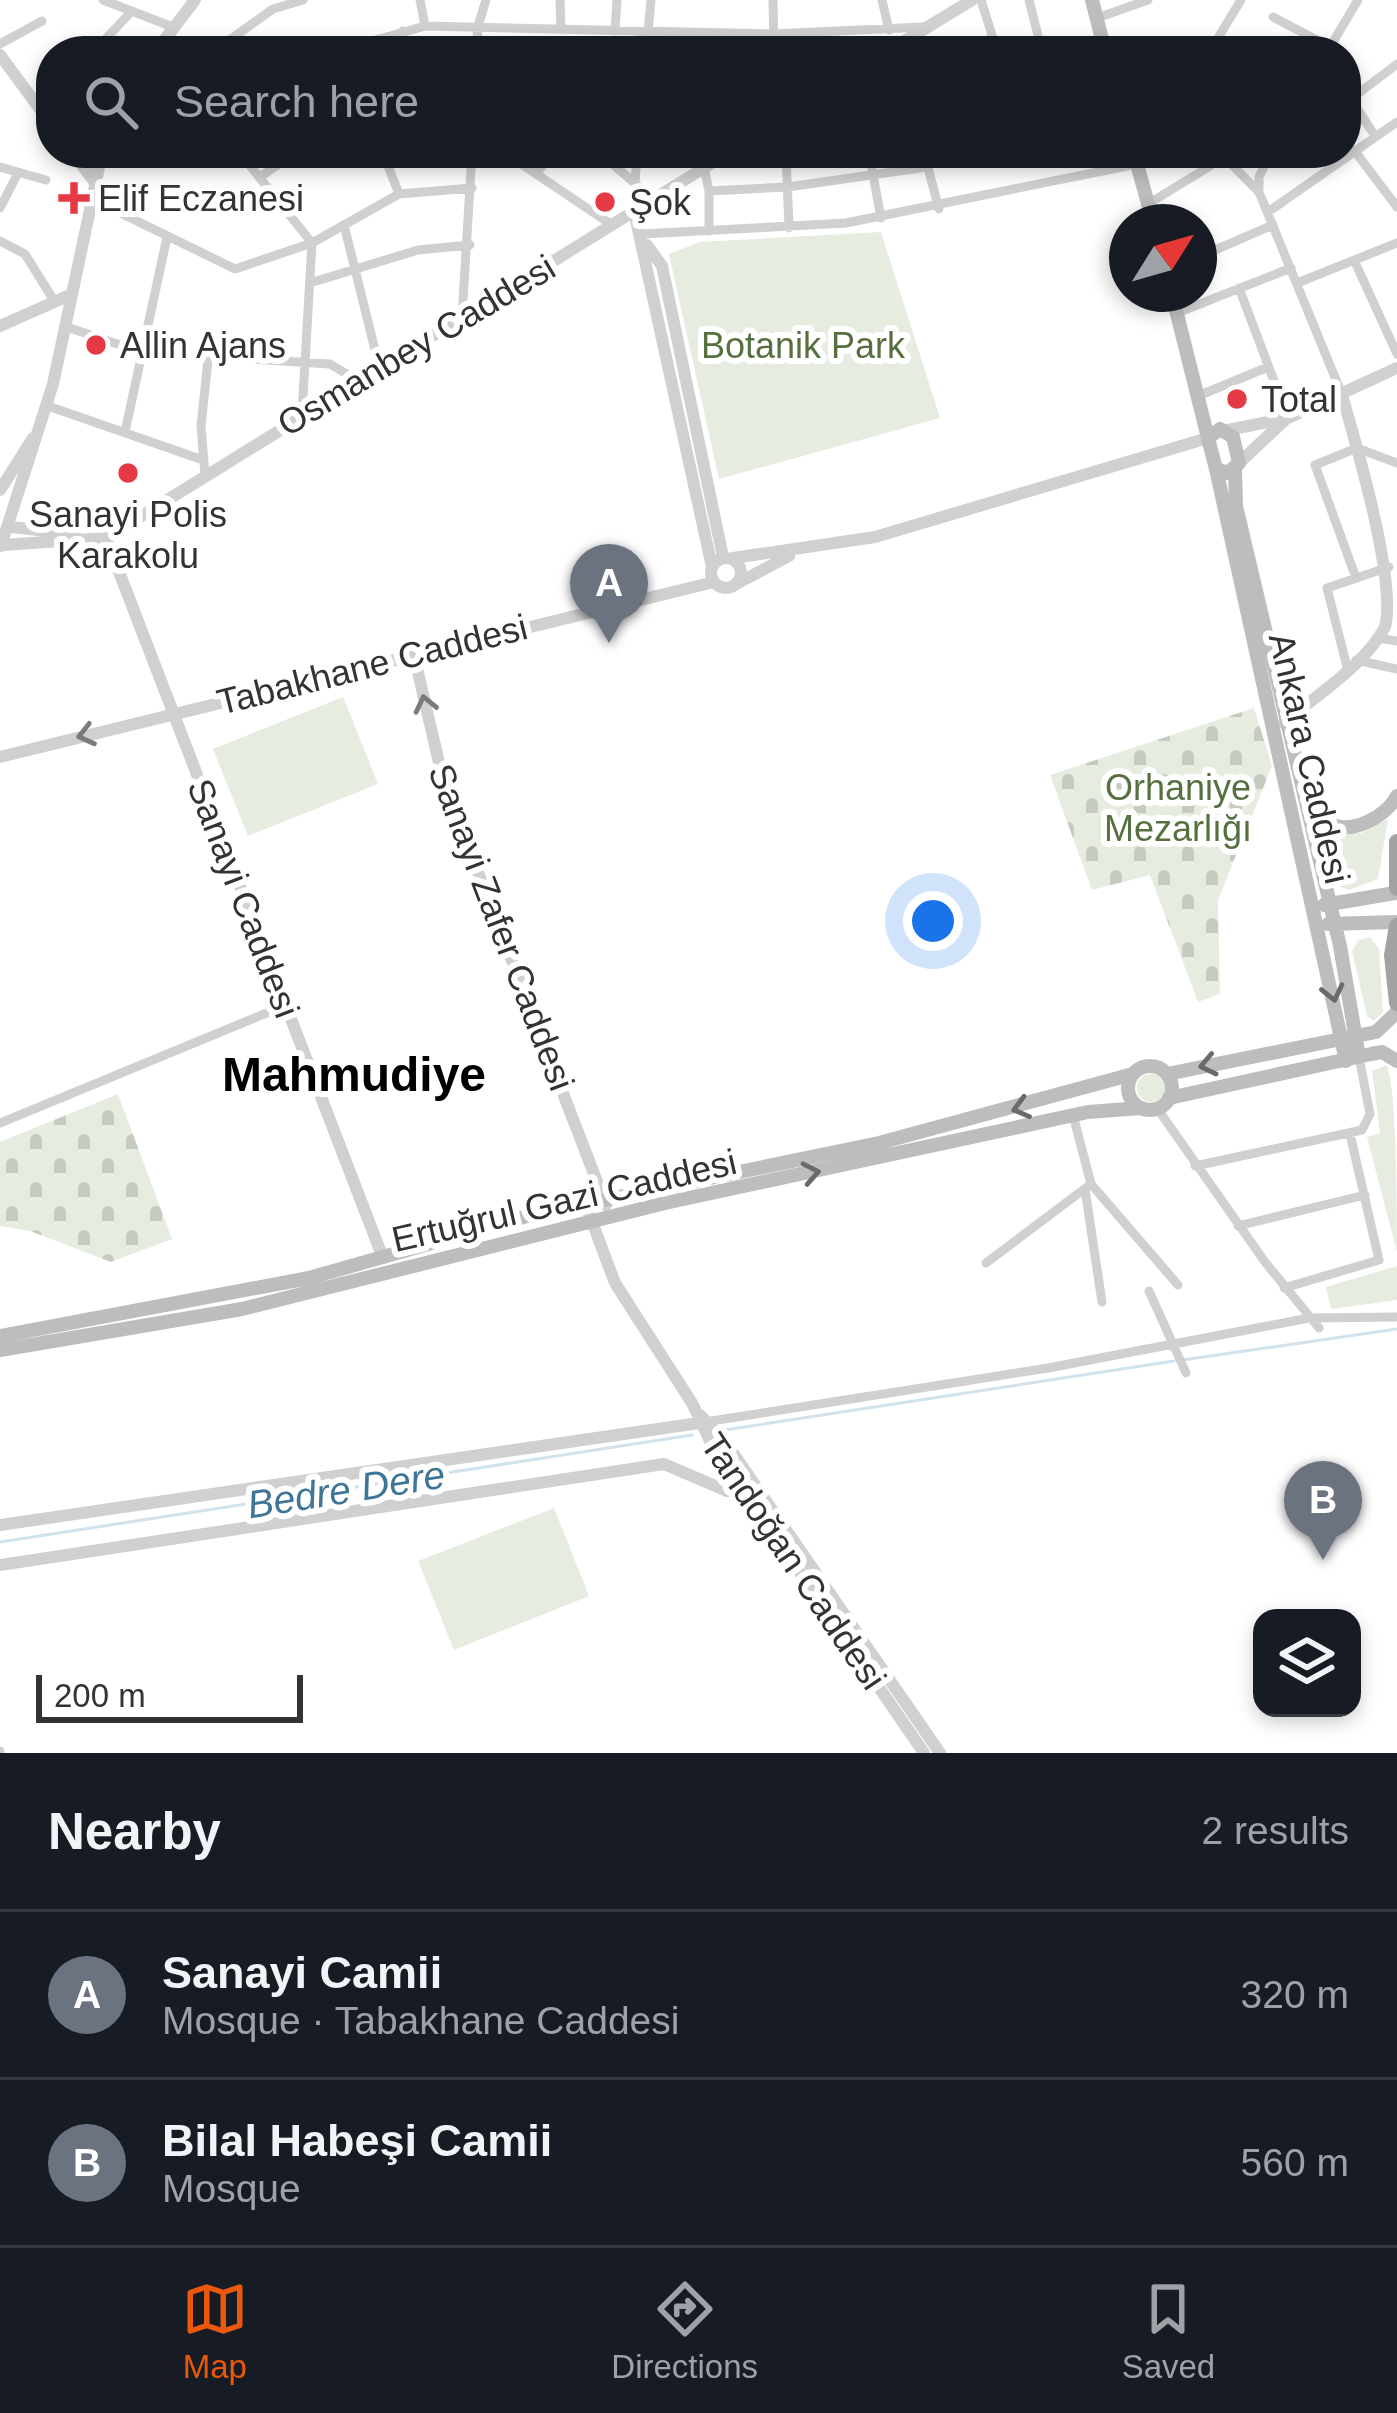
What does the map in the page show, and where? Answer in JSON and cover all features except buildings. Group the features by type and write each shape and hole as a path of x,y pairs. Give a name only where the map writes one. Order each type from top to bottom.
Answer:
{"highway":[{"path":"1396,891 1397,842"},
{"path":"1396,925 1392,955 1397,1007"}],"main road":[{"path":"1092,0 1101,36"},
{"path":"1139,168 1148,204"},
{"path":"1178,313 1198,396 1228,430 1208,438"},
{"name":"Ankara Caddesi","path":"1198,396 1326,925 1352,1059"},
{"name":"Ankara Caddesi","path":"1228,430 1237,466 1236,506 1321,906"},
{"path":"1216,469 1237,466"},
{"path":"1294,771 1324,822 1336,826 1381,816 1397,796"},
{"path":"1321,906 1396,891 1396,925 1326,925"},
{"path":"1351,1037 1384,1028 1397,1007"},
{"name":"Ertuğrul Gazi Caddesi","path":"0,1350 242,1309 585,1203 901,1138 1150,1066 1167,1074 1351,1037"},
{"name":"Ertuğrul Gazi Caddesi","path":"0,1336 386,1265 1073,1115 1156,1105 1382,1052 1397,1061"},
{"path":"1133,1074 1129,1093 1156,1105 1167,1074"}],"street":[{"path":"166,36 195,0"},
{"path":"232,36 271,4 303,0"},
{"path":"420,0 425,26"},
{"path":"478,36 486,0"},
{"path":"560,0 561,30"},
{"path":"616,32 617,0"},
{"path":"644,36 651,0"},
{"path":"772,0 774,34"},
{"path":"883,0 889,31"},
{"path":"912,36 972,0 990,36"},
{"path":"1028,0 1038,36"},
{"path":"1096,19 1148,0"},
{"path":"1219,36 1241,0"},
{"path":"1337,36 1358,0"},
{"path":"112,2 173,26"},
{"path":"108,36 132,11"},
{"path":"1274,17 1307,36"},
{"path":"0,44 42,20"},
{"path":"389,36 425,26 774,34 927,26"},
{"path":"403,31 404,36"},
{"path":"0,56 35,103"},
{"path":"1361,92 1397,64"},
{"path":"1361,113 1375,136"},
{"path":"1361,145 1397,122"},
{"path":"1361,159 1397,207"},
{"path":"0,167 46,181"},
{"path":"84,168 95,184"},
{"path":"1,546 44,422 99,168"},
{"path":"252,168 312,243 302,413"},
{"path":"260,177 273,168"},
{"path":"389,168 399,194"},
{"path":"462,317 472,168"},
{"path":"529,168 612,225"},
{"path":"537,173 541,168"},
{"path":"618,168 653,199"},
{"path":"635,183 636,168"},
{"name":"Osmanbey Caddesi","path":"1,546 106,538 204,467 634,212 693,168"},
{"path":"705,168 709,232"},
{"path":"787,168 789,228"},
{"path":"872,168 880,218"},
{"path":"709,191 788,187 922,168"},
{"path":"927,168 939,209"},
{"path":"643,238 789,228 939,209 1094,168"},
{"path":"1148,204 1207,168"},
{"path":"1235,168 1259,192 1342,392 1391,549 1388,623 1378,638 1284,723"},
{"path":"1259,192 1263,168"},
{"path":"1268,212 1329,168"},
{"path":"0,208 17,175"},
{"path":"92,199 236,269 312,243 399,194 472,188"},
{"path":"634,212 643,238 662,266 681,393 723,561 714,582 726,588 736,585 764,566 807,550"},
{"path":"344,225 379,366"},
{"path":"1217,249 1273,225"},
{"path":"124,432 167,237"},
{"path":"0,242 26,254 53,299"},
{"path":"1297,283 1397,243"},
{"path":"310,283 418,250 470,245"},
{"path":"1354,260 1397,354"},
{"path":"1178,313 1291,268"},
{"path":"1239,288 1288,418"},
{"path":"0,326 70,295"},
{"path":"64,326 141,352 340,366 355,379"},
{"path":"48,406 204,467 208,360"},
{"path":"1198,396 1268,367"},
{"path":"1228,430 1288,418 1397,368"},
{"path":"1237,466 1288,418"},
{"path":"0,490 44,422"},
{"path":"723,561 875,537 1208,438"},
{"path":"1356,578 1315,464 1357,448 1397,463"},
{"path":"5,525 106,538"},
{"name":"Sanayi Caddesi","path":"106,538 386,1265"},
{"path":"723,561 741,572 736,585"},
{"path":"1352,663 1327,588 1389,566"},
{"name":"Tabakhane Caddesi","path":"0,757 413,651 714,582"},
{"path":"1378,638 1397,641"},
{"name":"Sanayi Zafer Caddesi","path":"413,651 444,784 609,1216"},
{"path":"1352,663 1397,669"},
{"path":"0,1123 286,1005"},
{"path":"1195,1166 1350,1134 1370,1119 1352,1059"},
{"path":"1156,1105 1238,1226 1319,1328"},
{"path":"1073,1115 1088,1186 1102,1302"},
{"path":"1284,1288 1379,1260 1350,1134"},
{"path":"986,1263 1088,1186"},
{"path":"1088,1186 1178,1285"},
{"path":"1238,1226 1366,1195"},
{"name":"Tandoğan Caddesi","path":"585,1203 615,1283 702,1420 940,1753"},
{"path":"1150,1291 1186,1373"},
{"path":"0,1525 1179,1349 1310,1318 1397,1313"},
{"path":"0,1565 664,1464 727,1491 744,1480"},
{"name":"Tandoğan Caddesi","path":"744,1480 924,1753"}],"green space":[{"name":"Botanik Park","path":"881,232 940,418 719,479 669,254 700,242"},
{"path":"343,697 378,784 248,836 213,749"},
{"name":"Orhaniye Mezarlığı","path":"1254,708 1272,766 1218,900 1220,994 1198,1002 1150,875 1092,890 1050,775"},
{"path":"1388,819 1378,879 1349,890 1337,886 1323,833 1361,833"},
{"path":"1370,937 1379,949 1383,1012 1374,1021 1367,1016 1352,951 1358,940"},
{"path":"1387,1065 1395,1126 1397,1252 1367,1137 1380,1133 1372,1071"},
{"path":"1151,1074 1161,1078 1165,1088 1161,1098 1151,1102 1141,1098 1137,1088 1141,1078"},
{"path":"118,1094 172,1239 111,1262 30,1231 0,1226 0,1142"},
{"path":"1397,1266 1397,1300 1331,1309 1326,1287"},
{"path":"554,1508 589,1596 454,1650 418,1561"}],"waterway":[{"name":"Bedre Dere","path":"1183,1360 1397,1329"},
{"name":"Bedre Dere","path":"725,1430 1174,1361"},
{"name":"Bedre Dere","path":"0,1542 692,1435"}],"place":[{"name":"Elif Eczanesi","path":"74,198"},
{"name":"Şok","path":"605,202"},
{"name":"Allin Ajans","path":"96,345"},
{"name":"Total","path":"1237,399"},
{"name":"Sanayi Polis Karakolu","path":"128,473"},
{"name":"Sanayi Camii","path":"609,643"},
{"name":"Bilal Habeşi Camii","path":"1323,1560"}],"district":[{"name":"Mahmudiye","path":"354,1074"}]}
